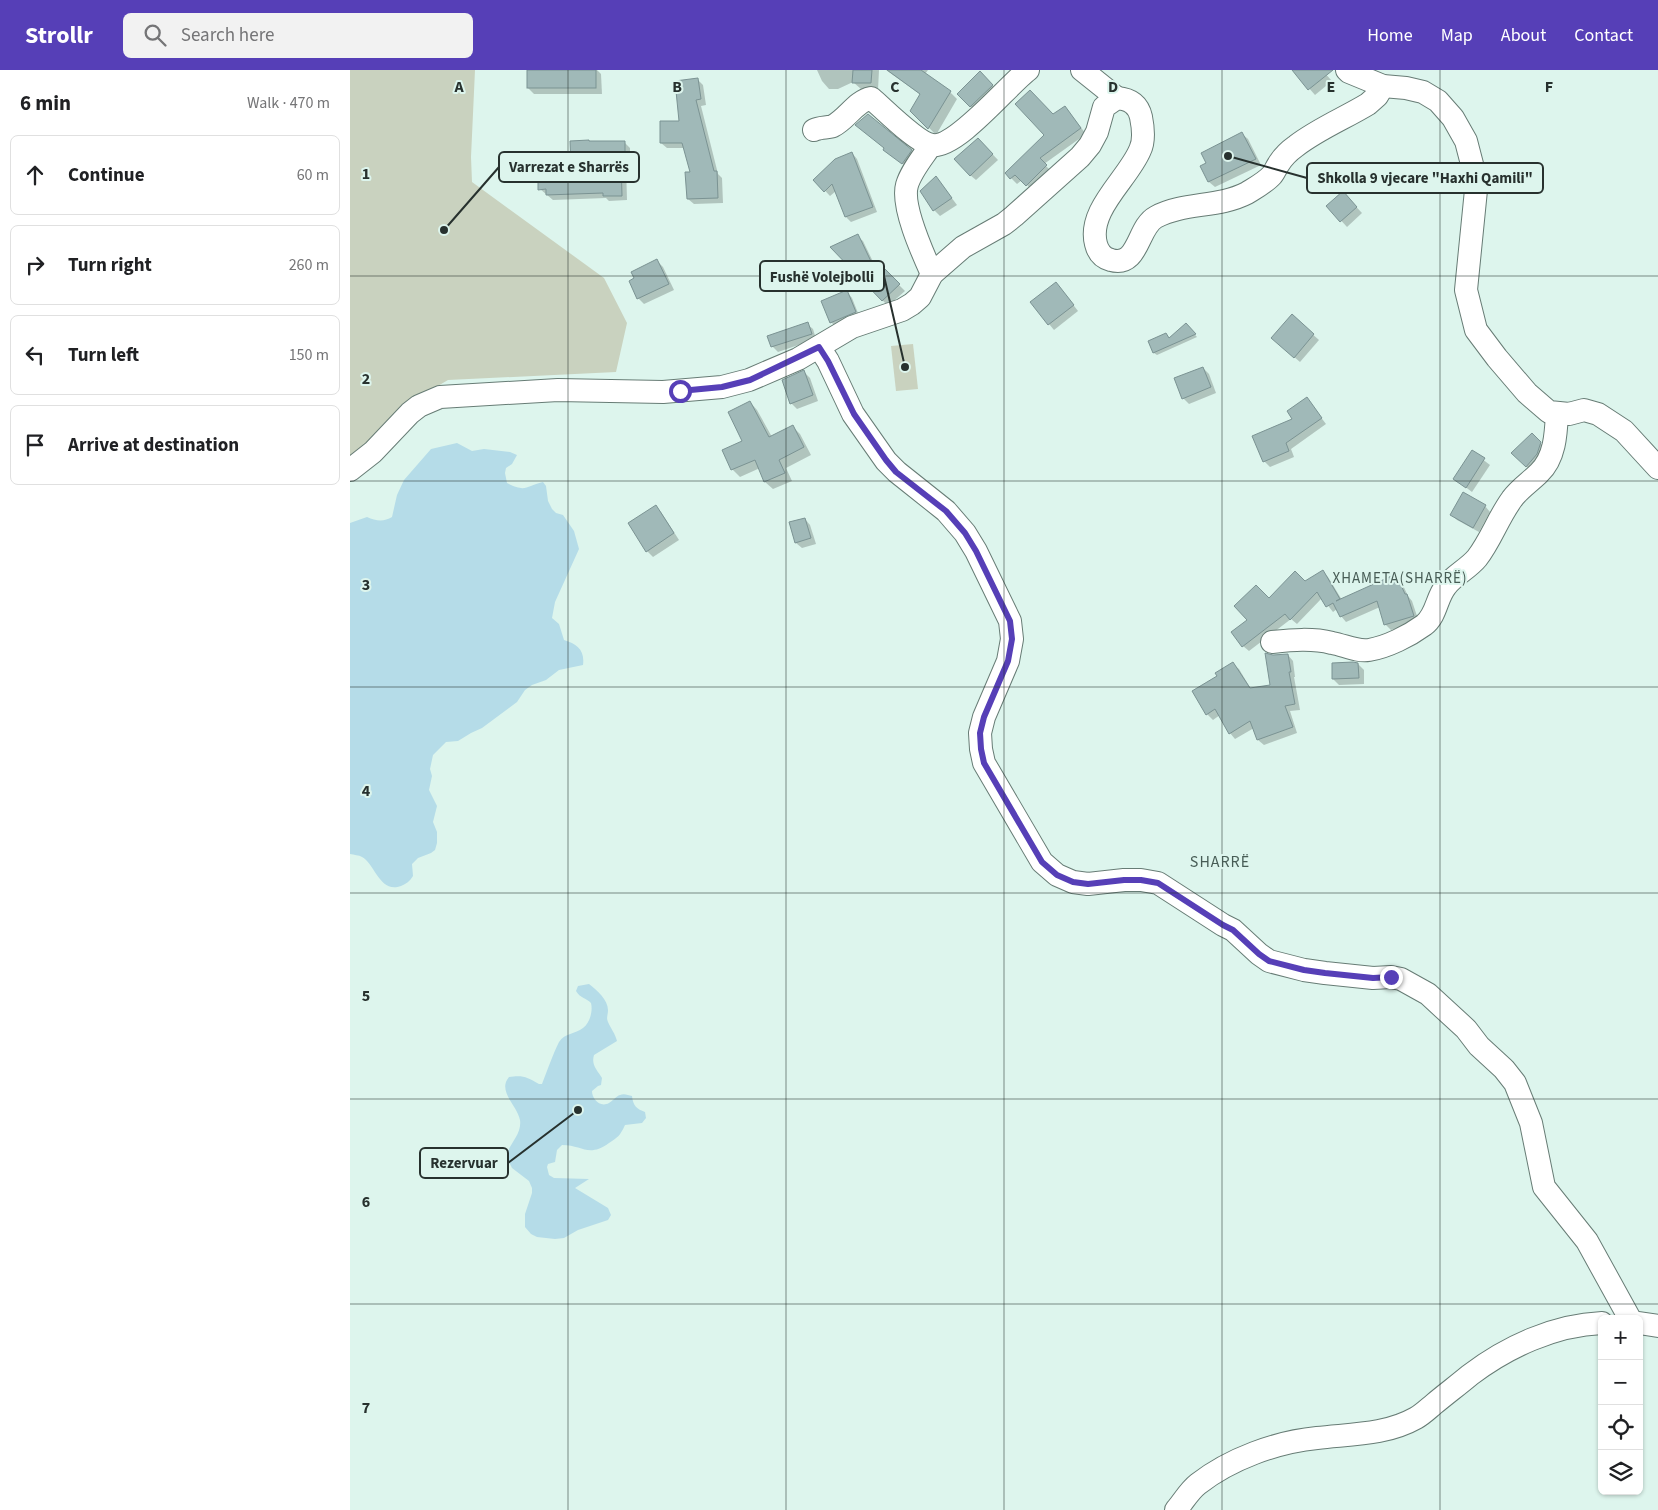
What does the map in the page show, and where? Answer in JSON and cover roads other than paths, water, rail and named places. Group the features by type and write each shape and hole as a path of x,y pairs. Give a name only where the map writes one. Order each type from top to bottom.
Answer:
{"street":[{"path":"814,130 832,126 861,103 872,98 903,127 931,145 939,145 973,122 1028,70"},
{"path":"1082,70 1117,98"},
{"path":"1346,70 1383,86 1424,92 1438,101 1453,118 1466,141 1476,190 1466,290 1476,330 1497,358 1528,394 1549,412 1568,414 1584,410 1598,414 1624,431 1658,468"},
{"path":"350,470 373,452 414,410 440,397 529,391 602,390 663,392 722,387 750,380 819,347 852,327 902,310 920,297 932,274 963,247 1004,224 1080,157 1090,145 1097,132 1104,107 1117,98 1125,98 1133,102 1139,109 1143,129 1141,150 1102,210 1095,231 1098,249 1104,257 1121,262 1131,256 1142,233 1153,219 1180,209 1221,203 1235,199 1248,192 1272,175 1279,164 1295,147 1368,104 1383,86"},
{"path":"931,145 910,176 905,192 918,243 932,274"},
{"path":"819,347 854,414 886,460 896,472 946,511 965,533 980,558 1010,621 1012,639 1008,661 984,717 980,733 981,749 984,763 1042,862 1057,875 1073,882 1088,884 1141,880 1158,883 1233,930 1269,961 1325,973 1401,979 1428,994 1466,1029 1479,1046 1504,1069 1515,1083 1531,1123 1544,1187 1587,1241 1628,1315"},
{"path":"1272,642 1302,639 1367,650 1388,644 1426,624 1436,610 1446,585 1470,566 1512,499 1548,463 1554,443 1557,413"},
{"path":"1176,1510 1196,1485 1222,1468 1248,1455 1314,1438 1362,1434 1391,1428 1417,1418 1494,1358 1527,1341 1556,1330 1598,1323"},
{"path":"1643,1324 1658,1326"}],"water":[{"path":"457,443 472,451 484,449 510,452 517,455 512,464 506,468 507,483 518,488 526,488 543,482 546,486 548,501 552,509 556,513 563,515 574,531 579,549 555,602 552,618 559,624 564,640 573,643 579,648 583,655 583,665 559,670 546,680 532,685 525,690 517,702 482,728 458,741 446,742 433,755 429,790 437,806 433,822 437,832 435,850 418,858 412,864 413,876 409,881 401,886 394,887 388,886 383,882 362,857 350,854 350,523 367,517 386,520 392,517 397,495 404,480 431,449"},
{"path":"589,984 599,992 608,1006 607,1021 617,1041 594,1055 594,1065 602,1078 601,1085 592,1091 593,1097 600,1104 606,1104 622,1094 632,1096 634,1105 645,1112 646,1118 642,1123 625,1125 617,1138 596,1150 562,1145 557,1150 555,1162 548,1164 547,1167 549,1175 554,1178 589,1179 575,1188 608,1208 611,1215 608,1220 578,1230 564,1238 537,1237 531,1234 525,1227 525,1214 532,1188 529,1181 512,1168 506,1156 518,1134 520,1120 506,1093 506,1082 509,1077 518,1076 542,1084 559,1042 564,1037 583,1028 589,1020 591,1003 576,991 578,986"}],"place":[{"name":"Shkolla 9 vjecare \"Haxhi Qamili\"","path":"1228,156"},
{"name":"Varrezat e Sharrës","path":"444,230"},
{"name":"Fushë Volejbolli","path":"905,367"},
{"name":"Rezervuar","path":"578,1110"}],"district":[{"name":"XHAMETA(SHARRË)","path":"1400,578"},
{"name":"SHARRË","path":"1220,862"}]}
